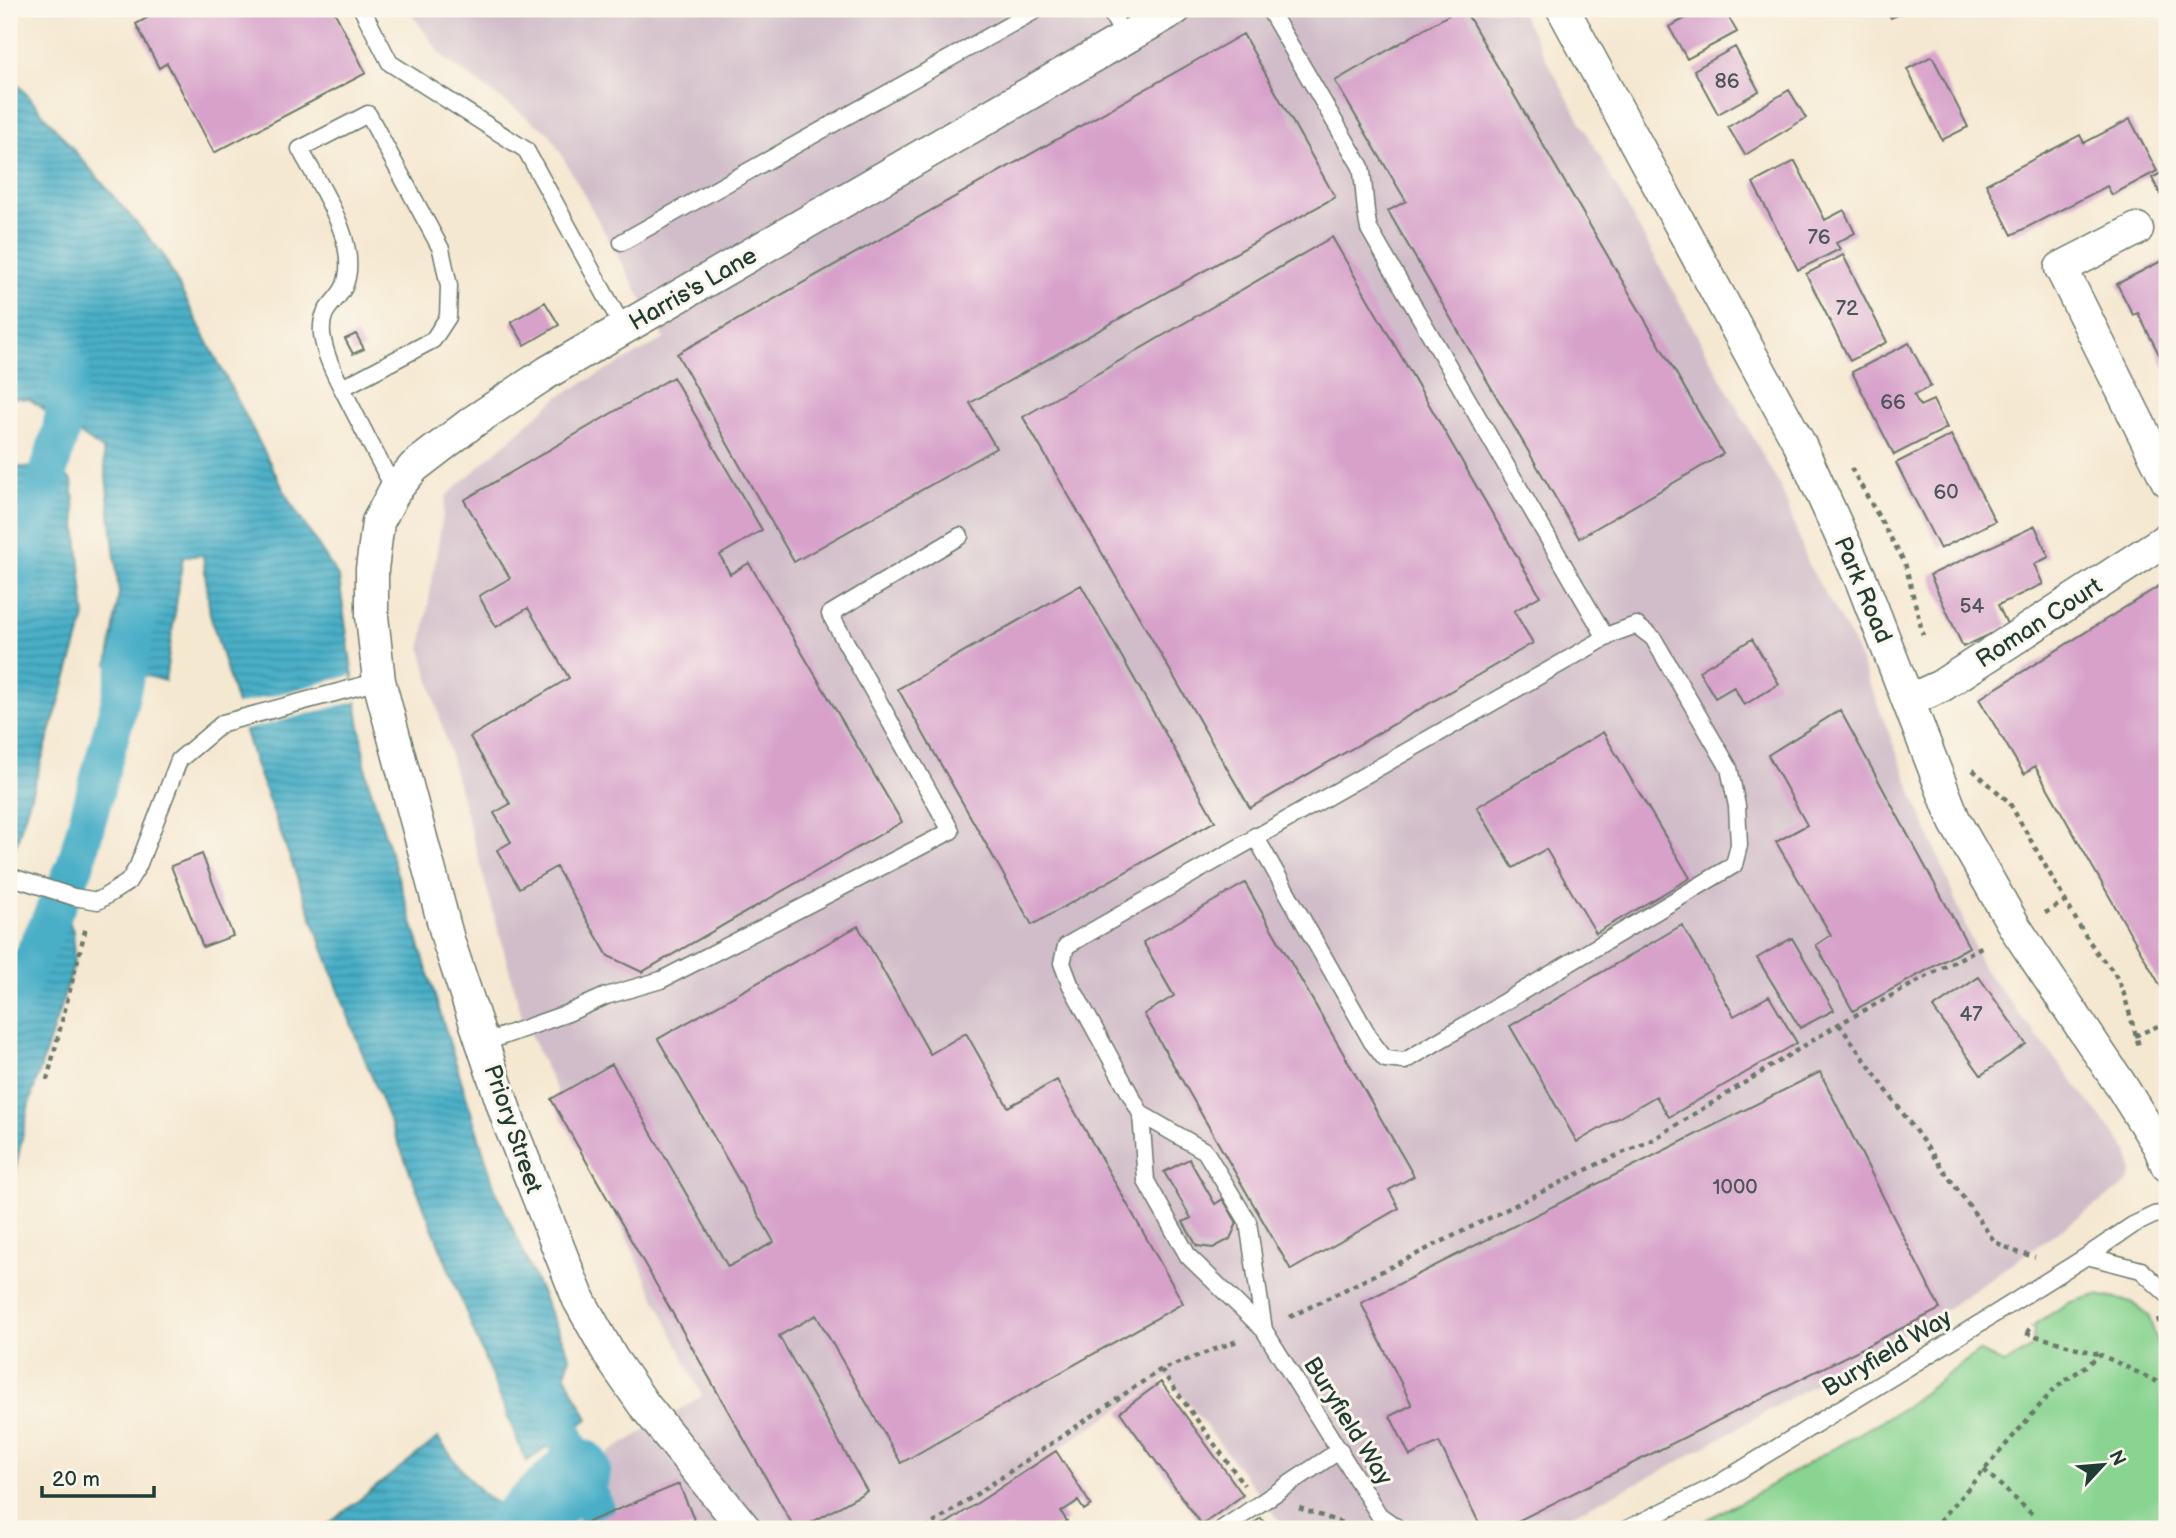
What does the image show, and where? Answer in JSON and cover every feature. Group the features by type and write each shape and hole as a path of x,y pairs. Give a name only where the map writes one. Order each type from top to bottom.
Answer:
{"street":[{"name":"Harris's Lane","path":"379,681 372,616 372,569 378,522 395,490 414,467 474,421 548,372 1175,9"},
{"name":"Park Road","path":"1563,9 1799,443 1862,582 1955,822 2016,929 2120,1084 2159,1146 2167,1166"},
{"path":"2137,229 2061,268 2167,480"},
{"name":"Roman Court","path":"1908,701 1941,686 2167,539"},
{"name":"Priory Street","path":"379,681 449,943 509,1123 579,1300 612,1359 644,1405 745,1529"}],"lane":[{"path":"362,9 390,63 526,150 624,329"},
{"path":"622,242 1038,9"},
{"path":"1109,9 1125,38"},
{"path":"1269,9 1360,167 1369,229 1606,638"},
{"path":"342,388 433,340 448,317 449,286 441,249 368,114 300,149 342,228 349,267 343,289 326,309 322,333 329,362 342,388 395,490"},
{"path":"483,1043 568,1013 606,996 661,980 951,831 830,614 960,536"},
{"path":"1255,836 1372,1042 1385,1059 1405,1060 1734,866 1739,845 1737,806 1729,768 1653,638 1636,625 1606,638 1255,836 1066,946 1062,964 1070,984 1141,1114 1146,1181 1188,1256 1264,1330"},
{"path":"9,876 74,897 98,901 128,882 138,866 179,760 223,723 379,681"},
{"path":"1141,1114 1205,1151 1248,1223 1264,1330"},
{"name":"Buryfield Way","path":"1627,1529 1713,1487 1985,1320 2133,1224 2167,1213"},
{"path":"2087,1256 2141,1270 2167,1294"},
{"name":"Buryfield Way","path":"1264,1330 1379,1515 1399,1529"},
{"path":"1222,1529 1340,1450"}],"path":[{"path":"1963,762 2009,802 2083,932 2114,972 2123,991 2140,1048"},
{"path":"47,1080 89,916 98,901"},
{"path":"925,1529 1160,1370 1264,1330 1600,1163 1654,1139 1839,1024 1976,951"},
{"path":"2135,1036 2167,1022"},
{"path":"1839,1024 1995,1242 2032,1258 2040,1255"},
{"path":"2027,1333 2038,1314"},
{"path":"2157,1314 2166,1348 2167,1414"},
{"path":"1985,1320 2101,1355 2166,1386"},
{"path":"1933,1529 2054,1389 2101,1355"},
{"path":"1160,1370 1248,1490 1361,1529"},
{"path":"1984,1470 2034,1516"}],"shaded area":[{"path":"408,9 1519,9 1782,490 1809,566 1852,640 1982,967 2128,1151 2132,1171 2129,1182 1945,1310 1664,1470 1542,1529 1286,1529 1168,1377 935,1529 532,1529 578,1471 702,1396 523,1020 421,649 446,496 559,396 664,339 550,134 443,57"}],"green space":[{"path":"2097,1295 2131,1302 2149,1316 2161,1356 2163,1425 2167,1446 2167,1529 1690,1529 1905,1407 1979,1351 2005,1364 2033,1346 2034,1325 2068,1303"}],"water":[{"path":"9,74 162,253 290,502 339,578 367,777 495,1189 570,1357 565,1375 588,1419 526,1462 356,1037 254,761 210,615 203,555 183,557 165,681 108,665 119,593 103,450 29,399 9,397"},
{"path":"9,466 60,470 72,481 85,617 9,868"},
{"path":"108,711 127,720 85,870 59,861"},
{"path":"40,910 68,919 73,931 74,965 29,1104 9,1201 9,985"},
{"path":"438,1438 469,1479 487,1497 509,1511 527,1506 535,1524 532,1529 322,1529"}],"pier":[{"path":"351,675 358,701 241,731 233,706"}],"building":[{"path":"154,9 333,9 366,73 214,153 167,63 159,68 136,24 156,13"},
{"path":"1459,9 1464,9 1723,454 1579,538 1388,211 1406,201 1335,81"},
{"path":"1703,9 1724,9 1737,32 1687,59 1669,27"},
{"path":"1887,9 1912,9 1891,18"},
{"path":"1243,34 1335,197 970,403 996,448 794,562 677,354"},
{"path":"1735,47 1759,91 1718,114 1694,70"},
{"path":"1932,56 1968,127 1942,140 1907,69"},
{"path":"1789,90 1806,118 1745,155 1728,127"},
{"path":"2130,119 2157,171 2112,195 2107,186 2012,235 1986,184 2080,135 2084,143"},
{"path":"1795,161 1825,220 1844,210 1855,233 1836,243 1840,249 1798,270 1753,183"},
{"path":"2167,170 2167,207 2152,178"},
{"path":"1332,237 1540,596 1514,611 1533,643 1250,808 1023,417"},
{"path":"1843,255 1887,342 1850,361 1806,274"},
{"path":"2167,258 2167,370 2138,313 2133,315 2117,284"},
{"path":"545,302 559,325 525,345 511,322"},
{"path":"356,334 364,349 353,354 345,339"},
{"path":"1909,343 1931,386 1914,395 1920,406 1933,400 1947,428 1894,455 1852,372"},
{"path":"673,377 762,530 720,555 730,574 749,563 902,822 642,972 608,956 556,867 519,888 497,850 511,842 494,813 510,804 470,737 569,678 528,608 496,627 479,596 510,578 464,500"},
{"path":"1951,435 1995,521 1940,549 1896,463"},
{"path":"2035,526 2049,557 2034,564 2043,584 1998,605 2008,626 1963,647 1930,575"},
{"path":"2167,581 2165,994 2035,766 2024,774 1979,699"},
{"path":"1081,585 1215,821 1032,925 898,689"},
{"path":"1752,639 1779,684 1744,705 1734,687 1715,698 1699,671"},
{"path":"1840,710 1969,947 1853,1011 1816,945 1831,935 1776,842 1807,825 1768,755"},
{"path":"1603,732 1690,878 1596,933 1546,849 1513,868 1477,807"},
{"path":"202,854 233,936 203,947 171,866"},
{"path":"1245,883 1414,1176 1389,1190 1399,1208 1291,1270 1144,1014 1174,996 1143,942"},
{"path":"1682,925 1734,1016 1769,996 1797,1043 1669,1117 1656,1096 1577,1142 1510,1026"},
{"path":"858,926 930,1054 966,1033 1008,1107 1057,1080 1183,1303 901,1463 816,1315 779,1336 867,1491 800,1529 795,1529 551,1099 612,1064 728,1267 774,1242 658,1039"},
{"path":"1792,938 1834,1010 1800,1028 1757,958"},
{"path":"1979,977 2026,1044 1981,1075 1933,1008"},
{"path":"1820,1072 1940,1309 1502,1529 1482,1529 1439,1442 1410,1456 1390,1416 1412,1405 1361,1303"},
{"path":"1189,1159 1215,1204 1223,1199 1237,1223 1230,1239 1213,1248 1197,1246 1183,1222 1191,1218 1164,1172"},
{"path":"1161,1382 1243,1495 1202,1525 1120,1412"},
{"path":"1056,1451 1091,1505 1084,1510 1078,1501 1061,1512 1067,1521 1054,1529 1042,1529 1040,1526 1035,1529 938,1529"},
{"path":"679,1484 698,1529 571,1529"},
{"path":"1261,1518 1269,1529 1246,1529"}],"waterway":[{"path":"9,605 61,430 70,371"},
{"path":"9,1008 75,866 118,708 138,620"},
{"path":"544,1386 603,1529"},
{"path":"517,1529 578,1471"}]}
